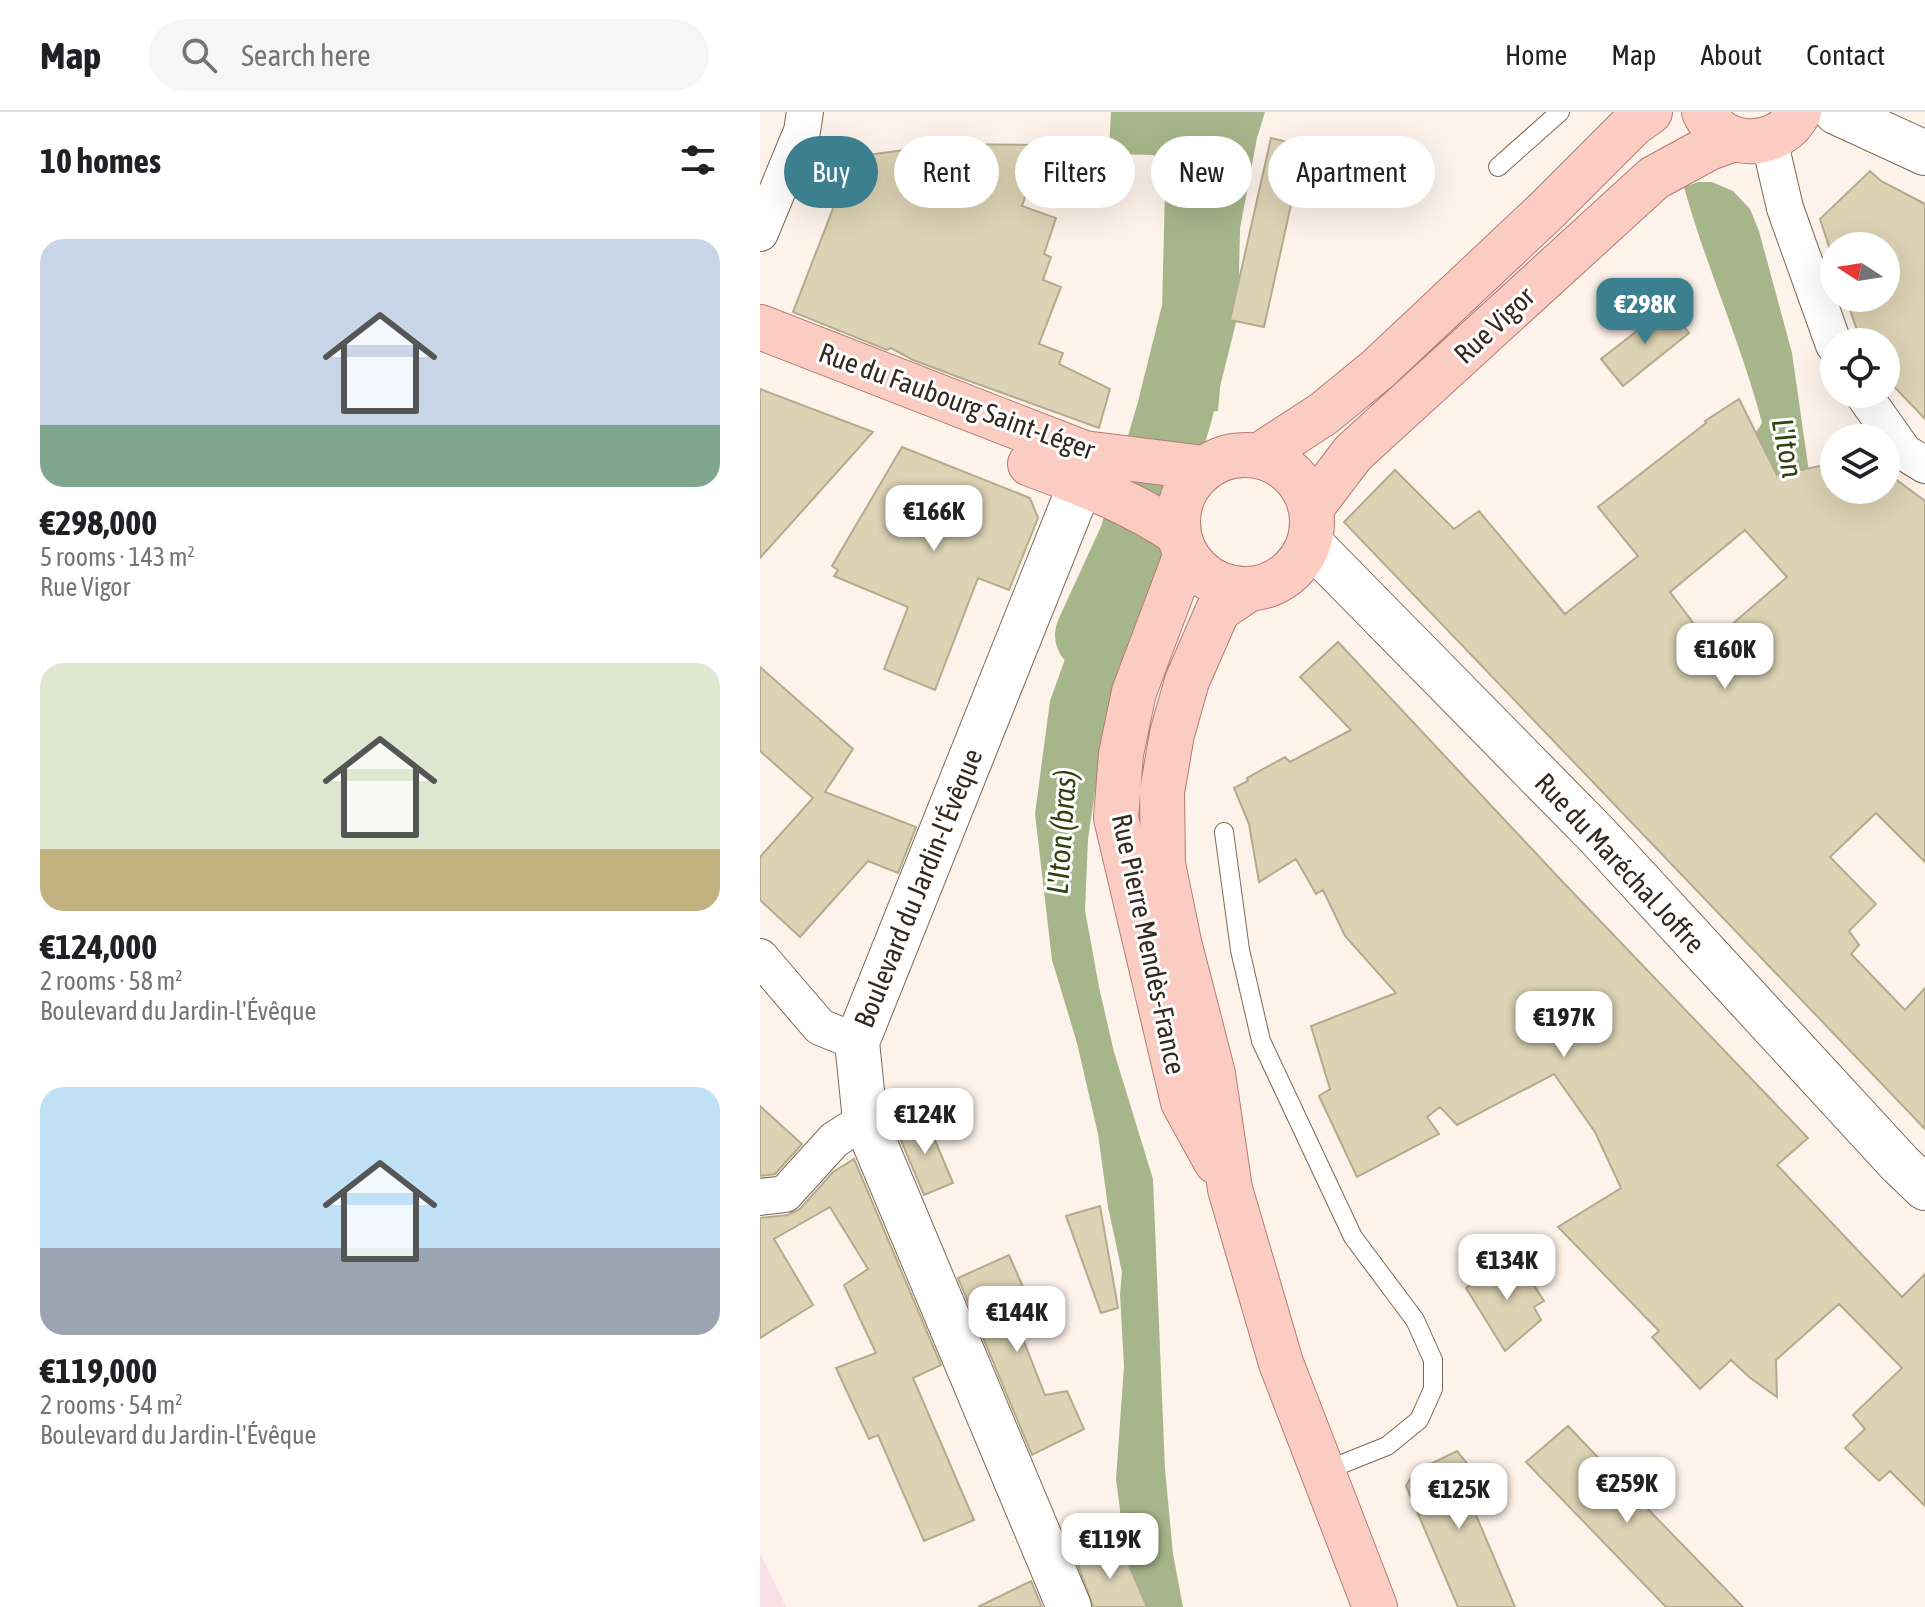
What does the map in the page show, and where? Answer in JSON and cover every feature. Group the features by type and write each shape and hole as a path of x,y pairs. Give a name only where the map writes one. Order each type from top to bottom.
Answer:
{"main road":[{"name":"Rue Vigor","path":"1260,455 1323,414 1378,369 1642,118"},
{"name":"Rue Vigor","path":"1311,525 1353,453 1660,173 1743,130"},
{"name":"Rue du Faubourg Saint-Léger","path":"760,327 1089,476 1174,536"},
{"name":"Rue du Faubourg Saint-Léger","path":"760,358 1089,476 1189,467"},
{"path":"1230,455 1260,455 1294,473 1311,525 1297,566 1277,582 1249,589 1230,588 1212,581 1197,569 1174,536 1179,510 1188,487 1189,467 1230,455"},
{"name":"Rue Pierre Mendès-France","path":"1174,536 1121,754 1116,818 1183,1102 1230,1189"},
{"name":"Rue Pierre Mendès-France","path":"1249,589 1218,610 1187,681 1172,734 1162,792 1163,864 1179,942 1213,1074 1230,1189 1281,1363 1375,1607"}],"street":[{"path":"760,233 802,131 805,112"},
{"path":"1836,112 1925,153"},
{"path":"1743,130 1785,208 1828,328"},
{"path":"1873,408 1904,452 1925,465"},
{"name":"Boulevard du Jardin-l'Évêque","path":"1069,1607 865,1120 857,1042 1089,476"},
{"name":"Rue du Maréchal Joffre","path":"1311,525 1925,1188"},
{"path":"760,957 820,1027 857,1042"},
{"path":"760,1197 785,1194 834,1140 865,1120"}],"lane":[{"path":"1498,167 1560,112"},
{"path":"1224,832 1240,950 1261,1041 1353,1237 1415,1320 1433,1360 1433,1389 1419,1420 1387,1446 1322,1472"}],"shaded area":[{"path":"760,1553 786,1607 760,1607"}],"water":[{"path":"1111,112 1265,112 1252,165 1252,136 1151,136 1151,155 1135,155 1135,136 1110,136"},
{"name":"L'Iton","path":"1698,182 1712,182 1733,191 1750,209 1759,231 1792,353 1812,493 1847,652 1756,432 1762,423 1754,393 1684,187"},
{"path":"1173,208 1244,208 1229,287 1218,411 1143,418 1142,397 1159,356 1173,333 1172,297 1182,248"},
{"path":"1114,522 1158,558 1150,589 1130,637 1105,725 1088,839 1085,910 1114,1052 1153,1179 1165,1469 1173,1554 1183,1607 1147,1607 1134,1586 1126,1556 1116,1479 1124,1366 1120,1294 1122,1272 1108,1207 1098,1134 1077,1043 1052,960 1035,814 1050,701"}],"building":[{"path":"999,145 1015,145 1015,208 1028,208 1056,218 1044,254 1051,257 1043,280 1061,287 1039,344 1063,353 1059,364 1110,389 1099,428 793,312 833,208 878,208 878,154 894,151 894,208 999,208"},
{"path":"1268,151 1268,208 1290,208 1264,327 1230,320"},
{"path":"1870,171 1881,181 1925,204 1925,419 1900,393 1900,328 1856,328 1851,312 1900,312 1900,232 1824,232 1820,219"},
{"path":"1669,306 1689,333 1623,386 1601,359"},
{"path":"760,389 873,432 760,558"},
{"path":"1739,399 1777,475 1820,466 1820,504 1900,504 1900,482 1925,501 1925,862 1876,813 1830,857 1876,904 1849,931 1859,945 1851,954 1905,1010 1925,988 1925,1129 1344,522 1395,470 1454,529 1479,511 1565,614 1638,556 1598,507","holes":["1745,530 1787,577 1709,644 1670,592"]},
{"path":"902,447 1030,498 1038,518 1009,590 978,578 935,690 884,669 908,607 834,576 838,570 832,566"},
{"path":"1338,642 1808,1138 1777,1165 1902,1297 1925,1274 1925,1506 1890,1471 1879,1481 1845,1448 1865,1429 1853,1415 1902,1368 1839,1304 1776,1360 1777,1397 1731,1360 1700,1389 1652,1337 1659,1331 1558,1227 1621,1188 1595,1132 1554,1074 1457,1125 1440,1107 1427,1117 1439,1134 1357,1177 1319,1096 1330,1089 1311,1026 1396,993 1345,936 1323,890 1316,894 1296,859 1259,882 1249,824 1234,788 1285,757 1290,762 1351,730 1300,677"},
{"path":"760,667 853,749 825,792 916,827 898,873 868,861 800,937 760,900 760,857 813,798 760,751"},
{"path":"760,1106 802,1144 775,1174 760,1176"},
{"path":"924,1114 953,1183 924,1195 897,1131"},
{"path":"854,1159 941,1365 913,1378 974,1520 924,1541 878,1435 869,1439 836,1368 876,1353 844,1285 868,1269 830,1207 774,1239 813,1305 760,1338 760,1218 788,1215 800,1209 833,1172"},
{"path":"1100,1206 1118,1308 1101,1313 1066,1216"},
{"path":"1009,1255 1040,1326 1021,1334 1045,1395 1067,1391 1084,1429 1032,1455 958,1278"},
{"path":"1515,1256 1544,1301 1534,1307 1541,1320 1505,1351 1466,1288"},
{"path":"1568,1426 1743,1607 1666,1607 1526,1462"},
{"path":"1457,1451 1491,1493 1473,1508 1515,1607 1458,1607 1406,1486 1414,1472"},
{"path":"1096,1549 1103,1558 1125,1556 1147,1607 1093,1607 1076,1559"},
{"path":"1031,1581 1042,1607 978,1607"}],"waterway":[{"name":"L'Iton (bras)","path":"1093,635 1137,539 1174,414 1200,310 1205,112"}]}
